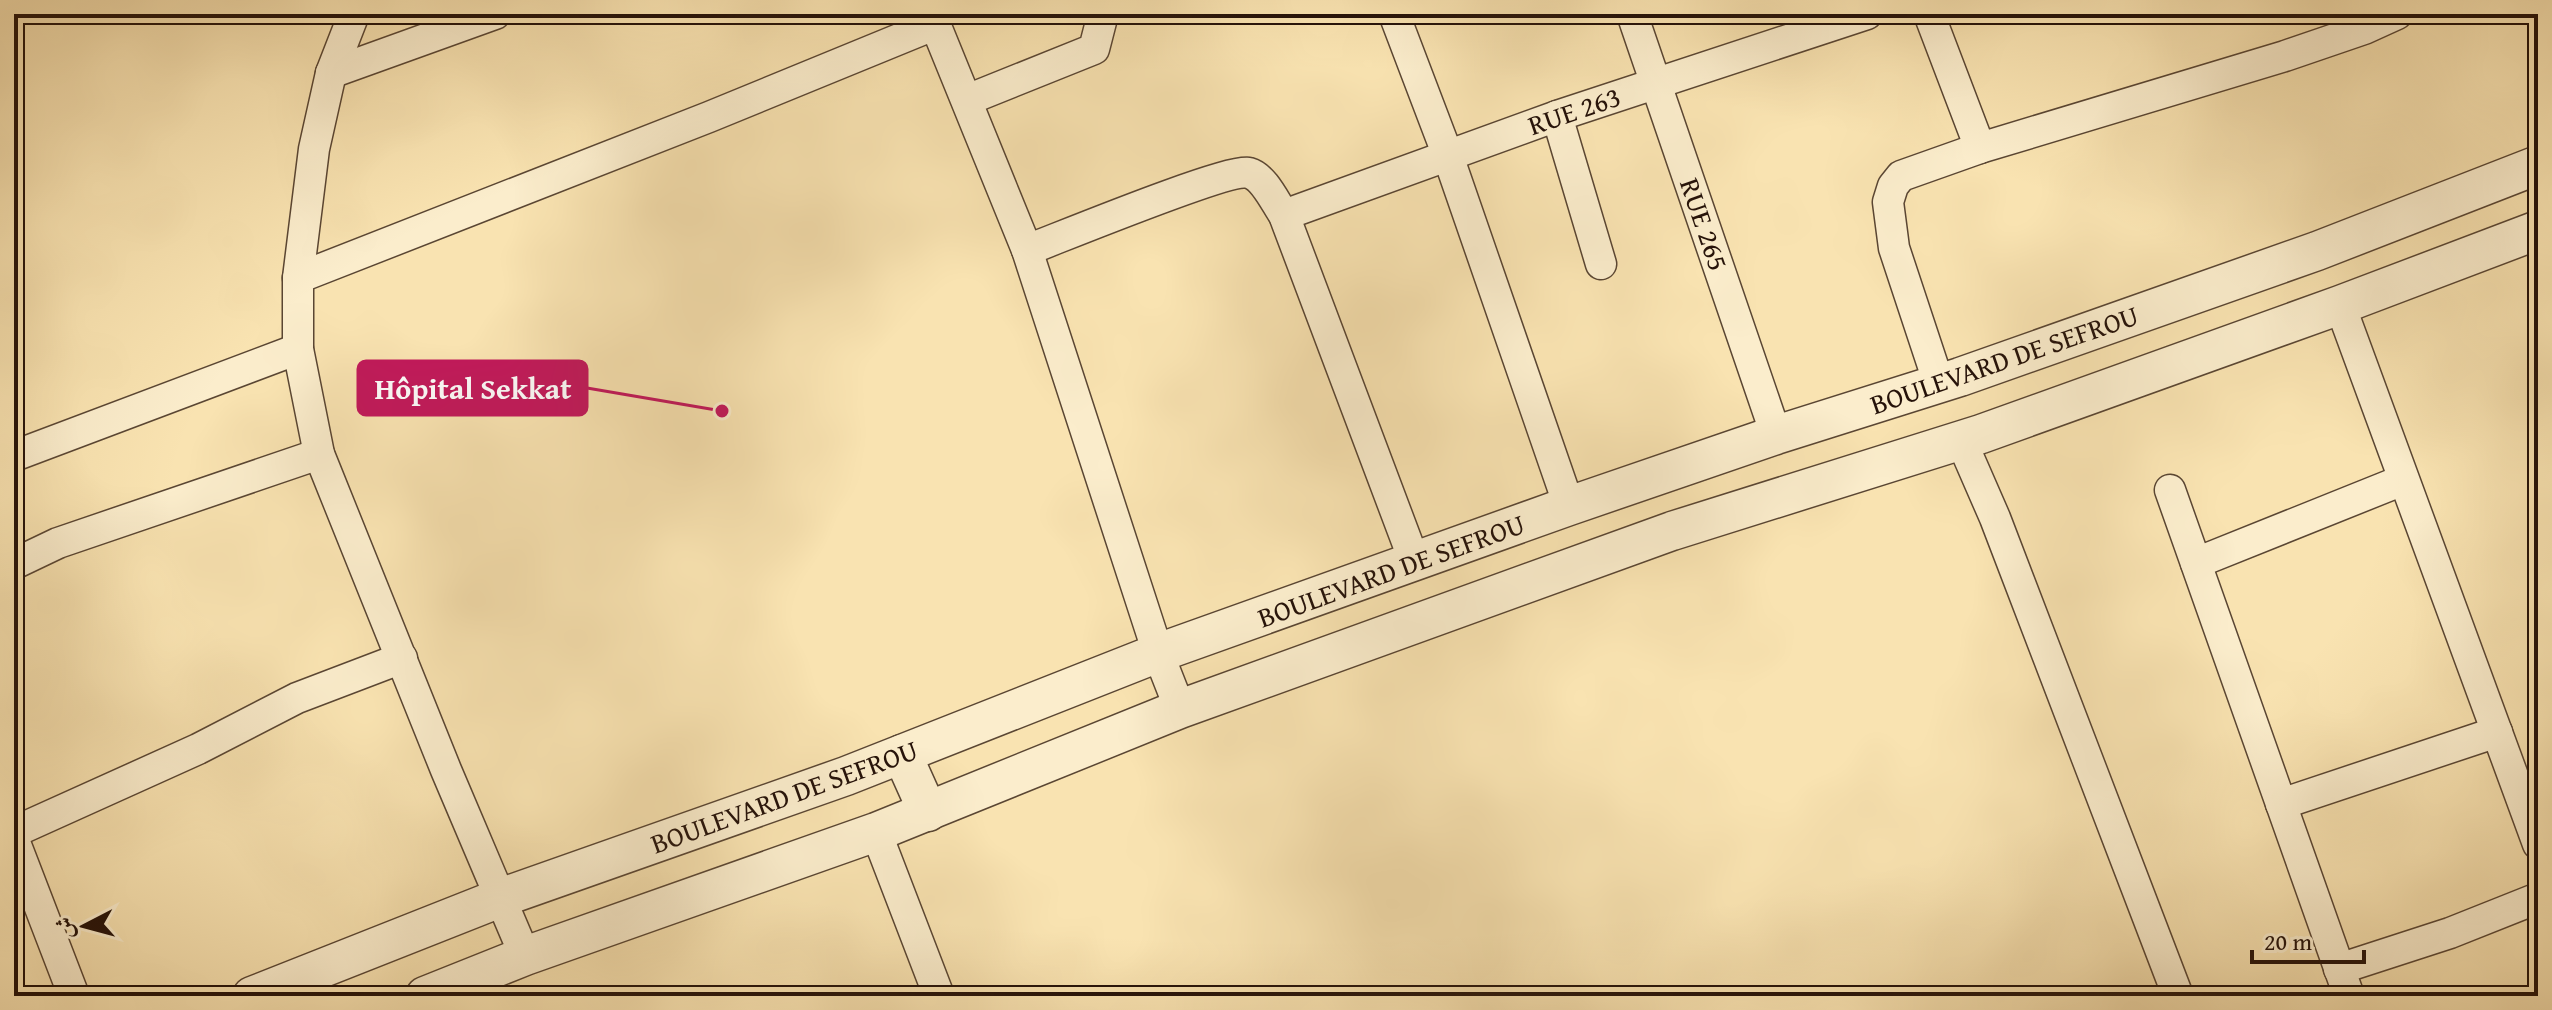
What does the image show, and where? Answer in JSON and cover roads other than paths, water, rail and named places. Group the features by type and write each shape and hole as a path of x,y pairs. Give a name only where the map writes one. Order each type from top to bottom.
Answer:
{"street":[{"path":"354,14 331,73 314,149 298,278 298,349 319,454 525,956"},
{"path":"331,73 495,14"},
{"path":"967,100 1094,49 1103,14"},
{"path":"1394,14 1448,156 1569,506"},
{"name":"RUE 265","path":"1632,14 1776,435"},
{"name":"RUE 263","path":"1284,215 1557,116 1867,14"},
{"path":"1929,14 1980,148"},
{"path":"1939,384 1894,248 1888,202 1893,186 1901,176 1980,148 2285,56 2364,29 2397,14"},
{"path":"298,278 665,134 934,19 1027,250 1158,653 1180,709"},
{"path":"1557,116 1601,264"},
{"name":"BOULEVARD DE SEFROU","path":"252,996 500,898 831,782 1158,653 1569,506 1776,435 1939,384 2317,251 2538,165"},
{"path":"1027,250 1238,173 1257,177 1284,215 1415,563"},
{"path":"425,996 525,956 876,832 1180,709 1672,531 1961,440 2340,305 2538,230"},
{"path":"2340,305 2538,844"},
{"path":"14,456 298,349"},
{"path":"1857,409 1876,466"},
{"path":"1961,440 1995,518 2178,996"},
{"path":"14,564 58,543 319,454"},
{"path":"2196,563 2403,480"},
{"path":"2170,490 2344,982 2450,933 2538,898"},
{"path":"14,832 198,749 297,698 402,658"},
{"path":"2281,804 2497,732"},
{"path":"902,754 928,812"},
{"path":"876,832 939,996"},
{"path":"14,840 74,996"}],"place":[{"name":"Hôpital Sekkat","path":"722,411"}]}
